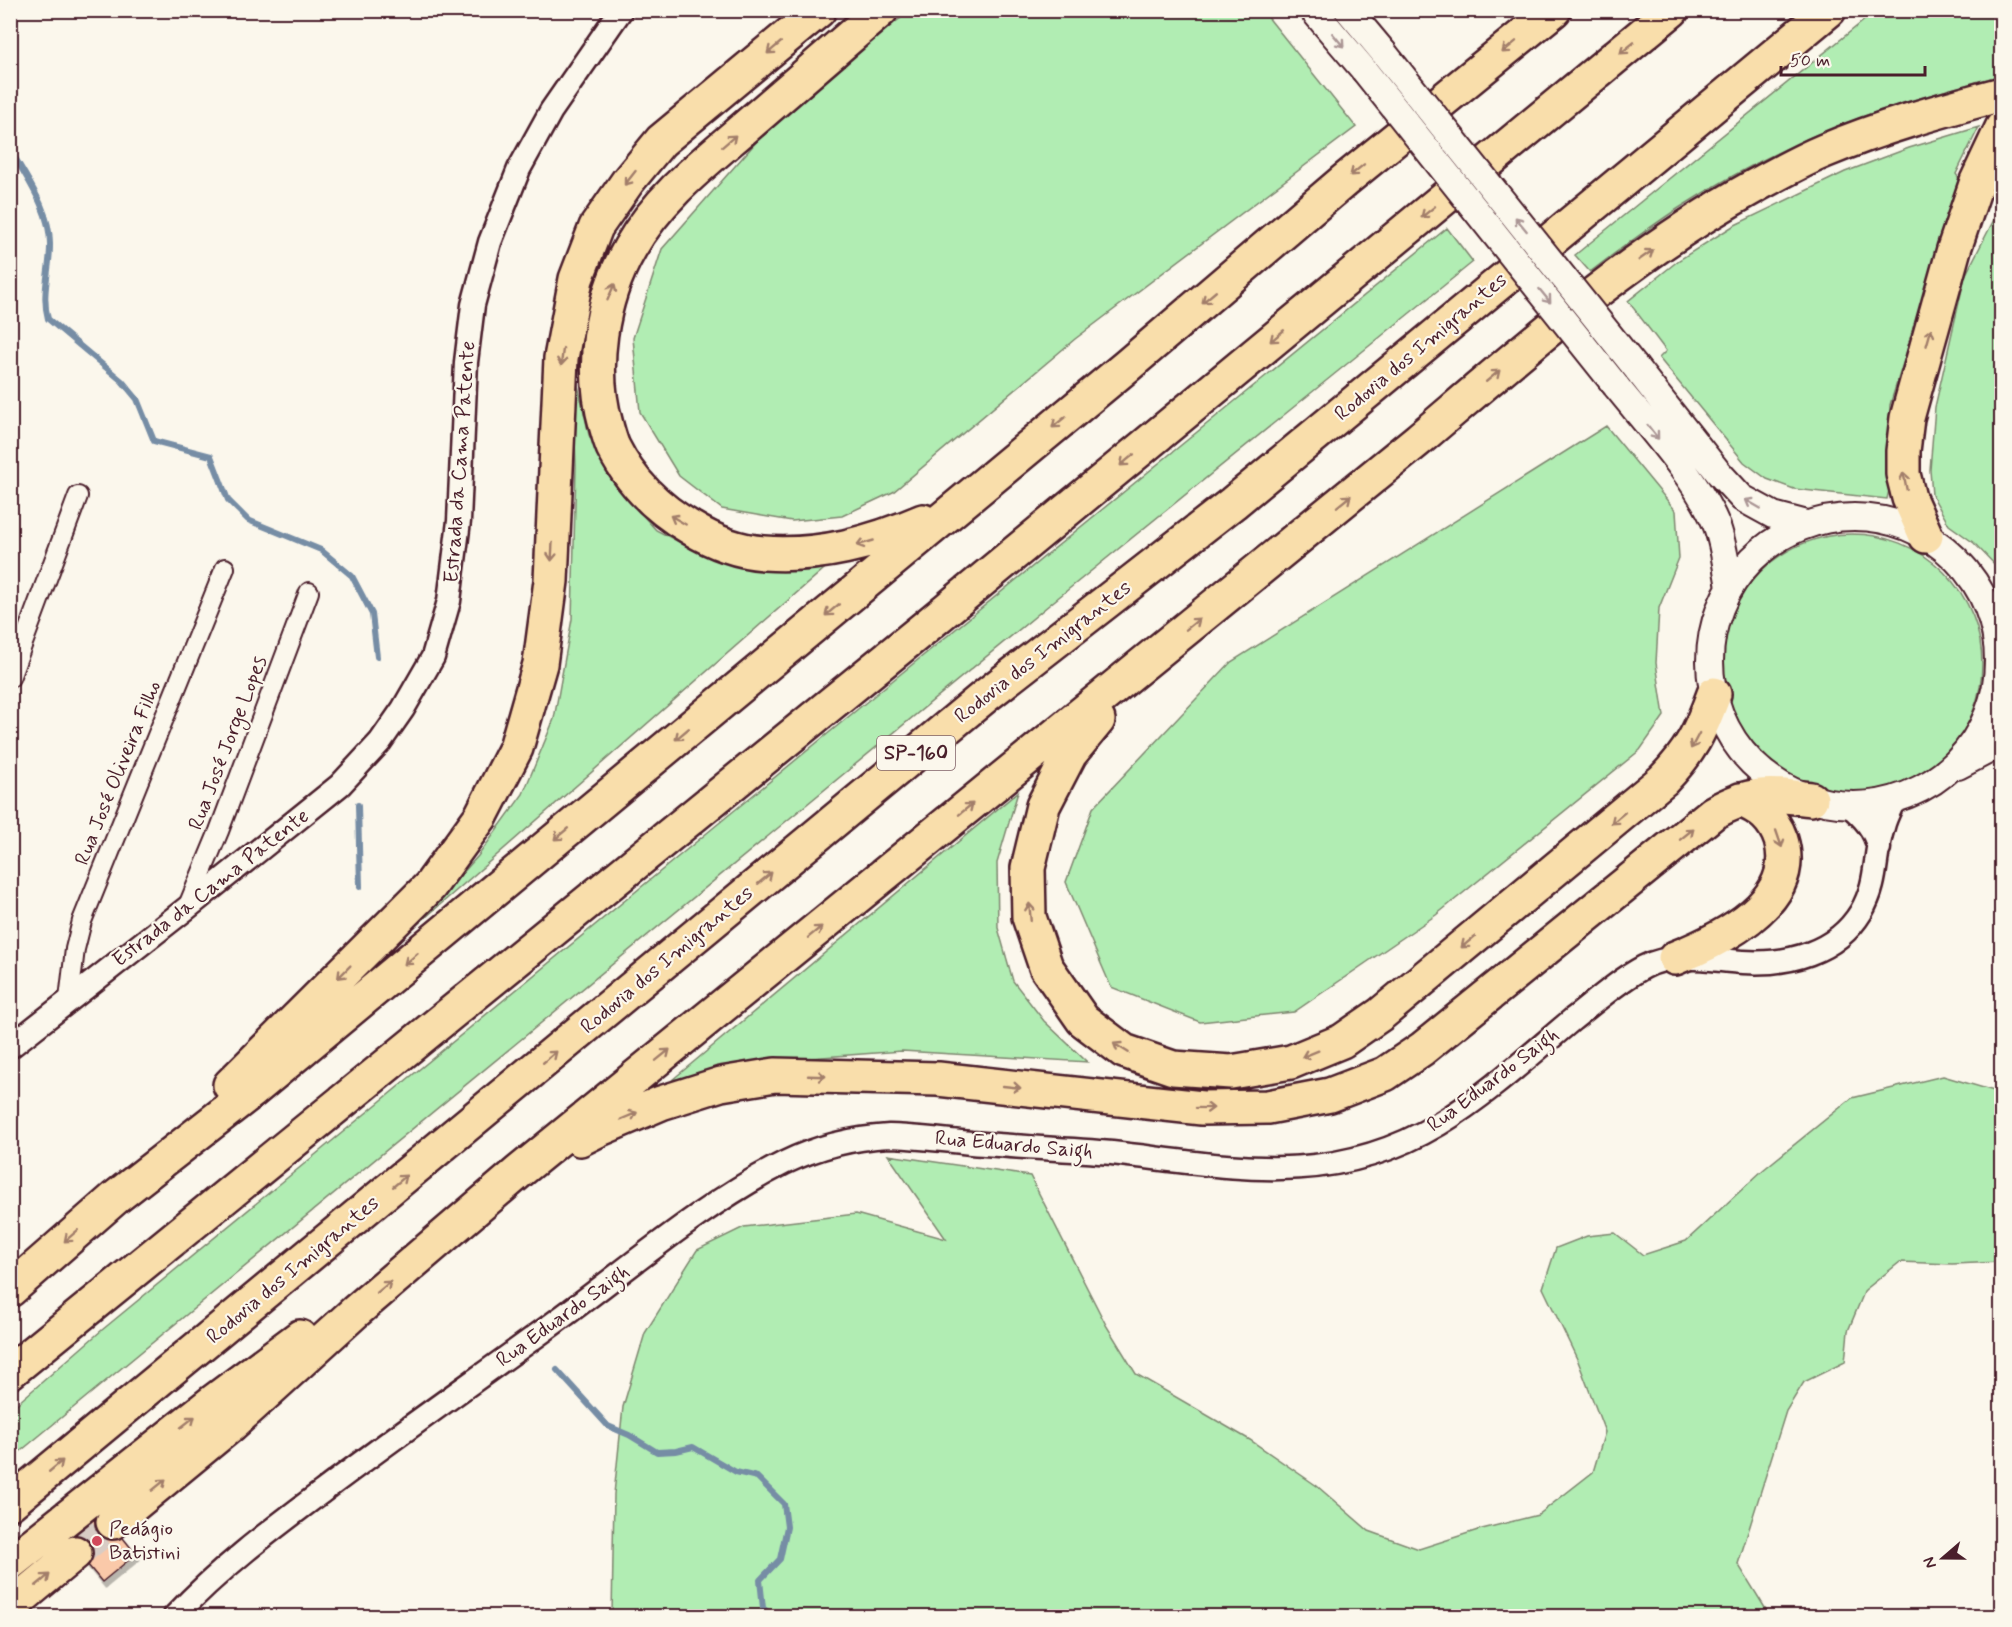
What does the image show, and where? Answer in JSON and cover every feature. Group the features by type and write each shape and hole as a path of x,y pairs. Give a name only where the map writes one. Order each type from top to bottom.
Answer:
{"highway":[{"path":"115,1198 430,886 482,816 516,748 540,664 551,581 561,358 576,279 596,227 628,181 662,141 819,10"},
{"path":"881,10 692,172 656,208 629,250 605,305 598,356 600,404 612,446 636,484 669,515 712,541 762,553 802,554 848,548 887,537 958,505"},
{"path":"10,1290 115,1198 251,1092 1236,274 1345,180 1554,10"},
{"path":"10,1372 923,629 1672,10"},
{"name":"Rodovia dos Imigrantes","path":"10,1503 975,704 1233,503 1828,10"},
{"path":"113,1522 232,1424 355,1312 520,1172 1418,440 1541,336 1633,264 1713,209 1823,151 1947,109 2001,94"},
{"path":"1926,536 1909,498 1903,474 1907,418 1953,249 1977,181 2001,128"},
{"path":"1147,661 1070,754 1043,806 1028,868 1029,917 1046,968 1083,1020 1124,1051 1173,1068 1231,1072 1291,1062 1342,1041 1381,1014 1663,780 1690,750 1698,736 1714,694"},
{"path":"520,1172 600,1129 661,1103 721,1084 775,1075 938,1079 1202,1108 1268,1107 1330,1095 1385,1074 1422,1049 1713,813 1752,795 1811,799"},
{"path":"1675,958 1738,927 1767,901 1779,880 1783,851 1778,832 1769,817 1759,808 1740,800"},
{"path":"10,1563 214,1401 333,1312 355,1312"},
{"path":"10,1607 75,1553"}],"main road":[{"path":"1313,10 1364,70 1684,472 1711,513 1721,543 1730,587"},
{"path":"1348,10 1718,472 1742,498 1773,515 1807,524"},
{"path":"1947,772 1982,729 1993,698 1998,663 1997,629 1965,570 1950,554 1926,536 1898,523 1868,517 1837,517 1807,524 1782,535 1763,548 1745,566 1721,605 1713,630 1710,664 1714,694 1727,729 1749,760 1778,784 1811,799 1850,806 1894,800 1925,787 1947,772 2001,743"}],"street":[{"name":"Estrada da Cama Patente","path":"10,1047 340,785 380,742 403,709 433,657 449,601 459,522 466,362 473,305 490,242 519,169 551,111 621,10"},
{"path":"10,678 78,496"},
{"name":"Rua José Oliveira Filho","path":"69,999 75,949 82,921 225,568"},
{"name":"Rua José Jorge Lopes","path":"187,908 219,831 309,592"},
{"name":"Rua Eduardo Saigh","path":"175,1617 225,1567 380,1448 562,1318 680,1230 744,1186 785,1162 817,1149 843,1142 889,1136 1071,1149 1253,1169 1313,1167 1343,1162 1389,1149 1439,1124 1487,1089 1620,982 1652,963 1675,958 1768,963 1803,956 1833,942 1852,924 1868,898 1876,871 1883,827 1894,800"},
{"path":"1850,806 1868,823 1875,834 1879,848"}],"green space":[{"path":"1877,10 2001,11 2001,75 1879,111 1791,146 1745,169 1679,208 1590,272 1575,255"},
{"path":"911,11 1263,11 1356,127 1075,339 893,492 842,516 792,521 722,509 679,476 640,412 633,338 662,249 765,132 853,52"},
{"path":"1979,127 1956,174 1960,180 1890,405 1888,448 1890,486 1887,499 1794,489 1767,479 1744,462 1659,358 1666,351 1628,301 1679,260 1733,226 1845,172 1909,148"},
{"path":"2001,206 2001,571 1974,543 1949,525 1932,495 1930,470 1935,407 1965,276"},
{"path":"1447,228 1473,262 1049,605 11,1459 11,1409 102,1330"},
{"path":"575,372 589,435 616,486 656,530 702,554 751,566 832,562 410,931 478,856 523,794 554,719 572,619 576,467 573,385"},
{"path":"1606,426 1676,511 1679,558 1659,608 1656,663 1664,716 1640,750 1436,915 1294,1012 1200,1022 1111,987 1066,882 1093,808 1231,662"},
{"path":"1852,534 1877,537 1902,544 1924,556 1944,572 1960,592 1972,614 1979,639 1982,664 1979,689 1972,714 1960,736 1944,756 1924,772 1902,784 1877,791 1852,794 1827,791 1802,784 1780,772 1760,756 1744,736 1732,714 1725,689 1722,664 1725,639 1732,614 1744,592 1760,572 1780,556 1802,544 1827,537"},
{"path":"1018,792 997,863 998,928 1013,981 1044,1021 1087,1062 902,1051 754,1062 672,1080"},
{"path":"1943,1076 2001,1093 2001,1262 1952,1264 1900,1262 1865,1290 1848,1331 1845,1362 1804,1382 1786,1411 1738,1564 1770,1616 612,1616 614,1494 623,1407 645,1333 697,1250 744,1227 856,1214 946,1239 888,1155 1030,1176 1106,1325 1136,1374 1250,1440 1317,1486 1369,1531 1419,1549 1478,1530 1538,1515 1593,1472 1605,1432 1578,1361 1543,1288 1556,1248 1587,1236 1615,1233 1643,1255 1686,1241 1763,1170 1852,1098"}],"building":[{"name":"Pedágio Batistini","path":"93,1501 136,1554 102,1582 58,1529"}],"waterway":[{"path":"10,149 37,196 47,220 50,255 45,301 48,319 122,381 137,399 154,441 211,456 228,500 248,520 321,550 352,576 372,614 377,657"},
{"path":"358,805 360,887"},
{"path":"557,1370 608,1426 629,1435 657,1452 693,1447 736,1472 757,1477 784,1504 787,1527 780,1559 760,1580 763,1608 773,1616"}],"tunnel":[{"path":"75,1553 113,1522"}],"place":[{"name":"Pedágio Batistini","path":"97,1541"}]}
